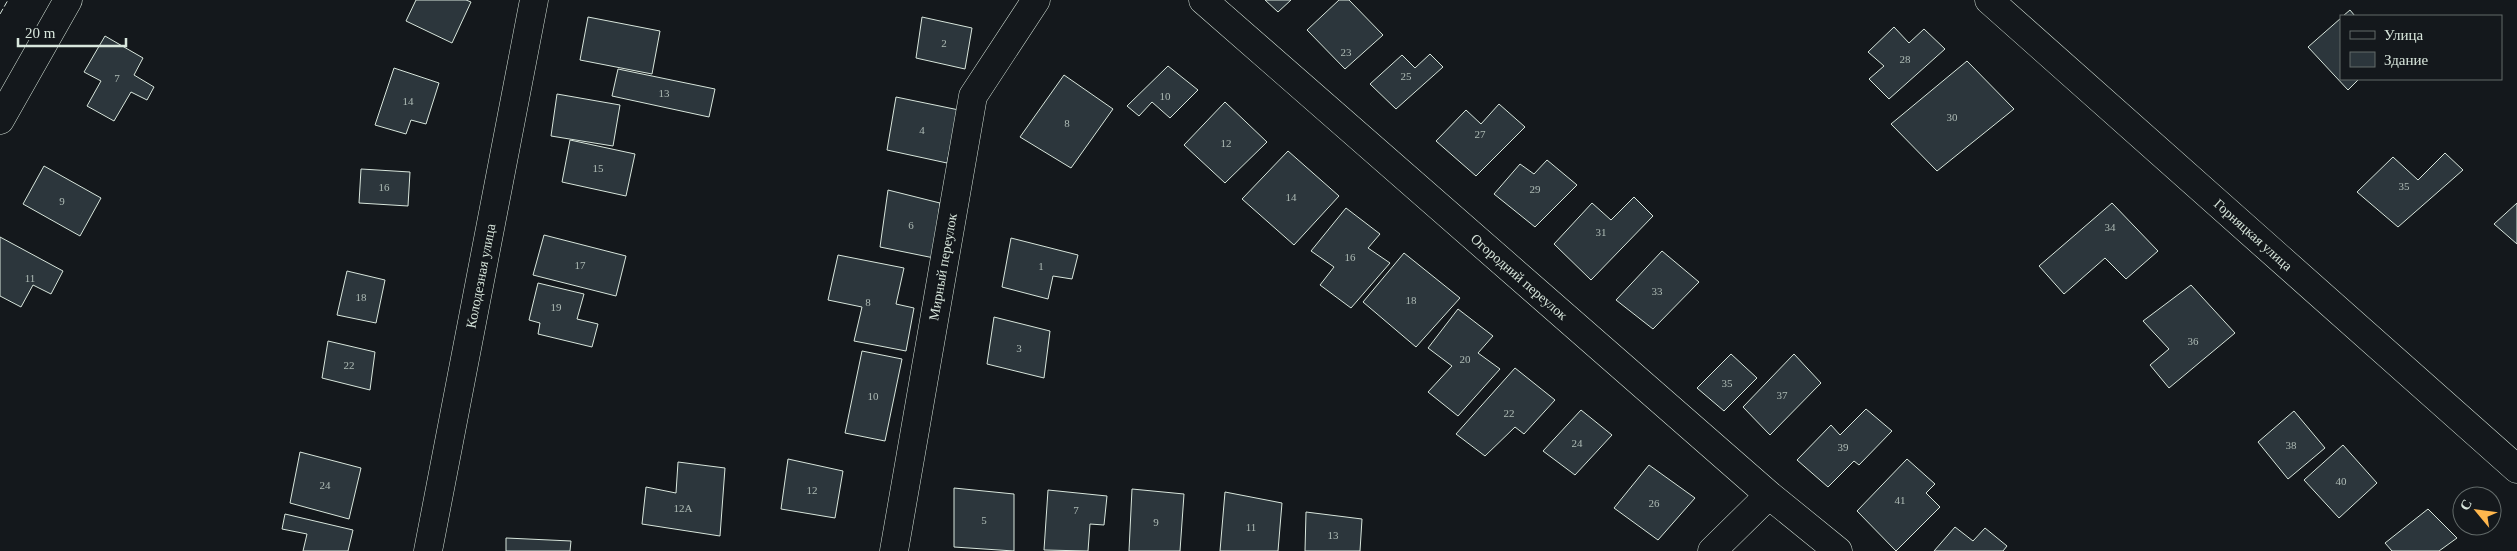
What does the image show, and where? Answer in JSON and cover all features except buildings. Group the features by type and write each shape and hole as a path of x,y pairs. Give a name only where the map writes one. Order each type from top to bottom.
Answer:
{"street":[{"path":"0,120 68,0"},
{"name":"Колодезная улица","path":"428,551 534,0"},
{"name":"Мирный переулок","path":"894,551 973,96 1036,0"},
{"name":"Огородний переулок","path":"1203,0 1769,495 1838,551"},
{"name":"Горняцкая улица","path":"1989,0 2517,469"},
{"path":"1712,551 1769,495"}],"fence":[{"path":"0,14 8,0"}]}
